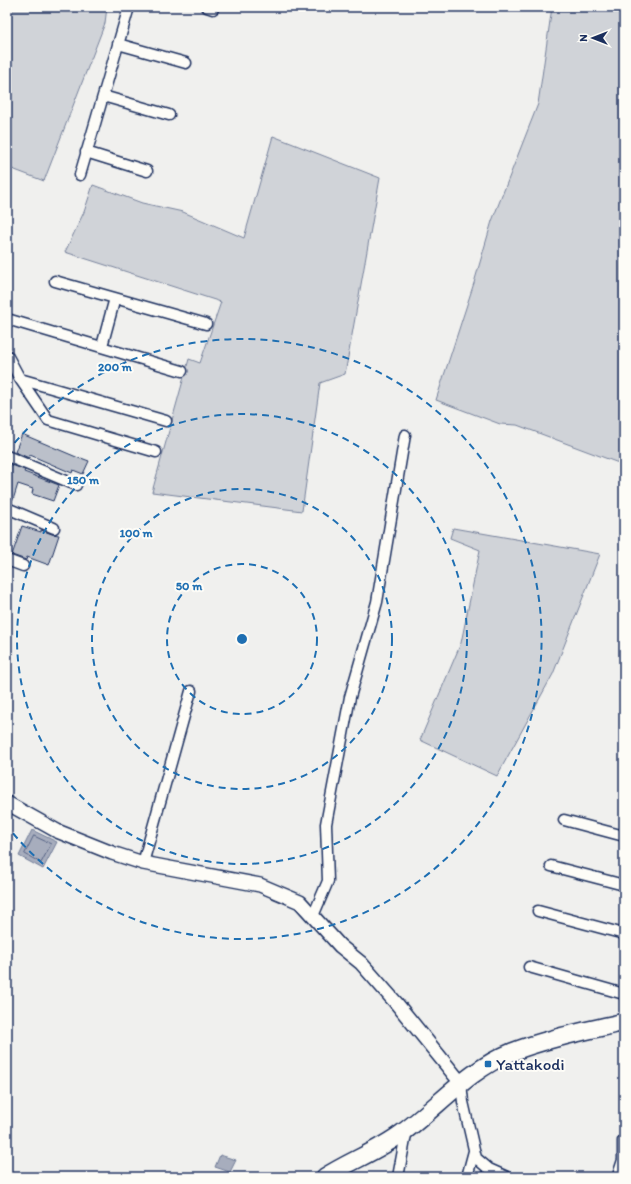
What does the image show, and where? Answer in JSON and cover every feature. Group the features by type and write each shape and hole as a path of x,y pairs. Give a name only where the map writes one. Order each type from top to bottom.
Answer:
{"highway":[{"path":"325,1177 387,1144 461,1083 488,1064 512,1053 540,1043 624,1022"}],"street":[{"path":"80,175 129,7"},
{"path":"118,44 186,63"},
{"path":"103,96 169,115"},
{"path":"86,152 147,171"},
{"path":"55,281 206,324"},
{"path":"102,346 115,298"},
{"path":"7,319 182,371"},
{"path":"7,355 20,379 48,420 156,452"},
{"path":"20,379 166,421"},
{"path":"313,916 328,881 326,824 350,697 377,602 405,435"},
{"path":"7,456 76,485"},
{"path":"7,508 54,528"},
{"path":"7,560 23,566"},
{"path":"144,862 191,692"},
{"path":"7,803 57,831 112,853 144,862 260,885 300,902 340,946 361,963 397,1004 461,1083 463,1102 476,1158 489,1169 507,1177"},
{"path":"564,820 624,836"},
{"path":"551,866 624,885"},
{"path":"538,911 624,934"},
{"path":"529,967 624,994"},
{"path":"398,1177 407,1129"},
{"path":"619,1177 623,1160 623,1141"},
{"path":"467,1177 474,1151"}],"shaded area":[{"path":"7,7 107,7 105,23 44,181 7,167"},
{"path":"552,7 624,7 624,465 517,425 500,424 436,400 474,283 492,221 538,104"},
{"path":"273,136 380,178 345,374 320,383 302,511 152,492 189,359 200,363 221,302 65,252 84,212 93,185 142,203 183,212 244,238"},
{"path":"453,528 600,554 553,674 497,776 420,740 461,643 480,550 450,538"}],"water":[{"path":"32,830 57,842 43,869 19,856"},
{"path":"220,1155 236,1160 230,1172 215,1167"}],"building":[{"path":"22,434 89,461 83,474 73,470 72,473 30,455 29,458 15,452"},
{"path":"7,463 25,470 24,472 59,485 53,501 32,494 33,489 18,484 12,503 7,502"},
{"path":"22,526 41,532 41,530 59,535 49,565 27,557 26,560 12,555"}],"place":[{"name":"Yattakodi","path":"488,1064"}]}
